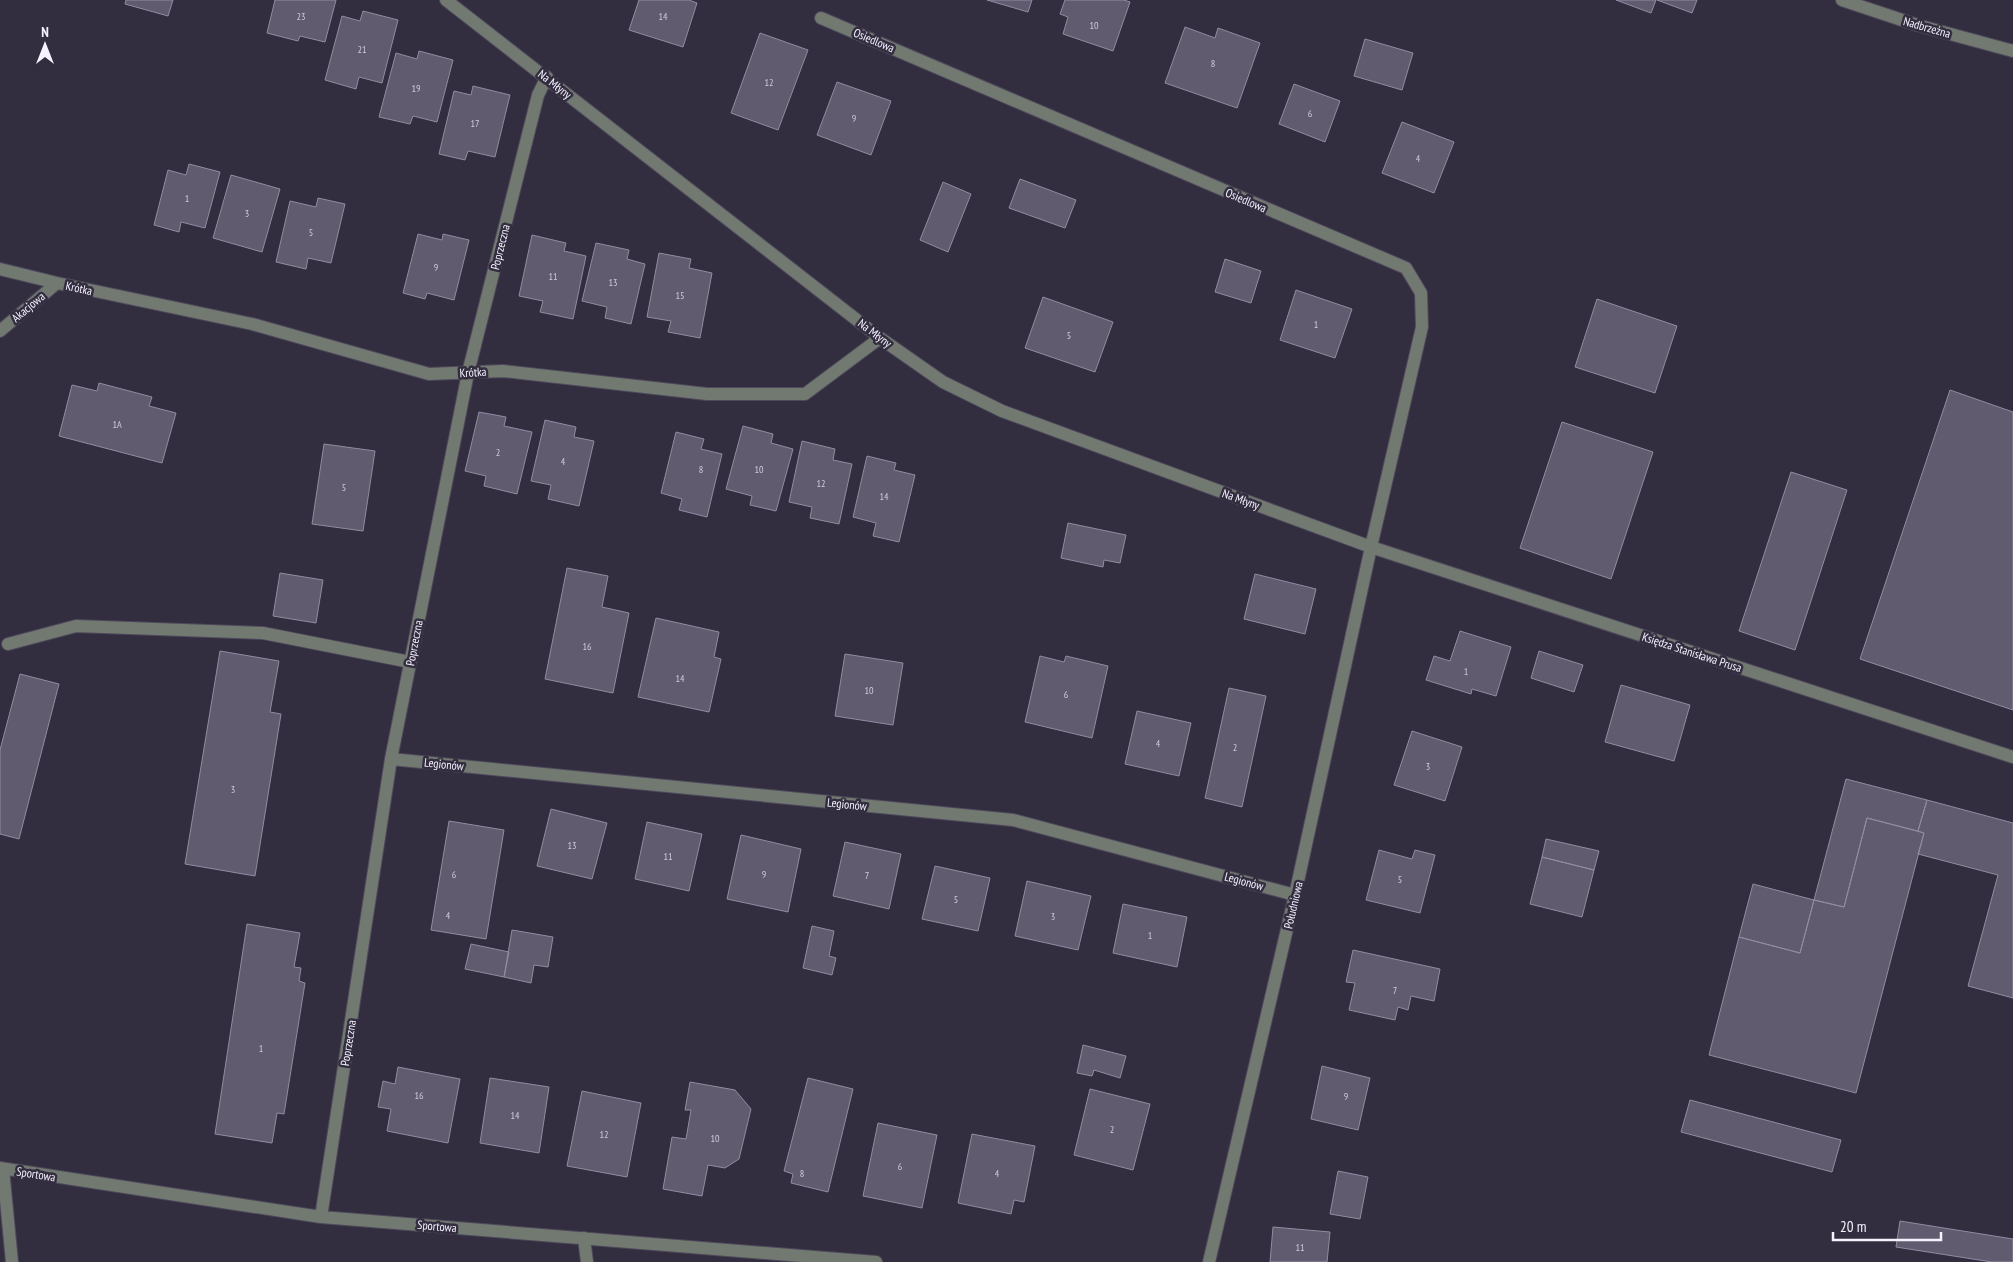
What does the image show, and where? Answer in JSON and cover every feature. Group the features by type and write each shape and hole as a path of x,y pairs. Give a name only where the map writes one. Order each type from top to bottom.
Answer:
{"street":[{"name":"Na Młyny","path":"446,0 880,338 943,382 1002,411 1370,547"},
{"name":"Nadbrzeżna","path":"1842,0 1917,25 2013,51"},
{"name":"Osiedlowa","path":"821,18 1406,268 1420,293 1422,327 1370,547"},
{"name":"Poprzeczna","path":"321,1217 391,759 410,662 468,373 538,95 547,77"},
{"name":"Krótka","path":"0,269 57,283 252,324 429,374 503,371 707,394 805,394 880,338"},
{"name":"Akacjowa","path":"0,331 57,283"},
{"name":"Księdza Stanisława Prusa","path":"1370,547 2013,757"},
{"name":"Południowa","path":"1209,1262 1296,895 1370,547"},
{"path":"8,644 76,626 263,633 410,662"},
{"name":"Legionów","path":"391,759 1013,820 1296,895"},
{"path":"1,1169 12,1262"},
{"name":"Sportowa","path":"1,1169 321,1217 876,1262"},
{"path":"584,1238 587,1262"}],"building":[{"path":"126,0 173,0 168,16 125,4"},
{"path":"275,0 336,0 325,42 300,36 298,41 267,33"},
{"path":"639,0 689,0 697,3 683,47 629,30"},
{"path":"987,0 1032,0 1028,12"},
{"path":"1065,0 1124,0 1130,2 1113,51 1063,34 1068,17 1060,14"},
{"path":"1616,0 1656,0 1651,13"},
{"path":"1657,0 1697,0 1692,13"},
{"path":"363,11 398,20 382,83 359,77 356,89 325,80 342,16 360,21"},
{"path":"1185,27 1215,38 1218,28 1260,43 1237,108 1165,83"},
{"path":"760,33 808,50 778,130 731,113"},
{"path":"1365,39 1413,53 1402,90 1354,76"},
{"path":"419,51 453,60 437,122 413,116 410,124 379,117 396,53 417,59"},
{"path":"837,82 891,101 871,155 817,135"},
{"path":"1294,84 1340,101 1325,142 1279,124"},
{"path":"473,86 510,95 495,157 468,151 465,160 439,154 454,91 471,95"},
{"path":"1402,122 1454,142 1434,193 1382,173"},
{"path":"189,164 220,172 205,228 181,222 179,232 154,225 168,170 186,175"},
{"path":"231,175 280,189 262,252 213,238"},
{"path":"1020,179 1076,200 1065,228 1009,208"},
{"path":"943,182 971,194 948,252 920,240"},
{"path":"318,198 345,204 331,263 308,258 306,269 276,262 290,201 316,207"},
{"path":"418,234 442,240 443,234 469,240 454,300 427,293 425,299 403,293"},
{"path":"532,235 566,243 564,251 586,256 573,319 540,312 543,301 519,296"},
{"path":"596,243 629,250 627,259 645,264 631,324 605,318 607,307 582,301"},
{"path":"659,253 691,259 689,268 712,273 700,338 668,332 671,321 647,317"},
{"path":"1225,259 1261,271 1251,303 1215,292"},
{"path":"1296,290 1352,309 1335,358 1280,340"},
{"path":"1043,297 1113,322 1095,372 1025,348"},
{"path":"1597,299 1677,326 1655,393 1575,367"},
{"path":"99,383 152,397 149,406 176,413 162,463 59,436 72,385 97,391"},
{"path":"1950,390 2013,412 2013,710 1860,659"},
{"path":"479,412 506,417 504,426 532,432 517,494 484,486 486,476 465,471"},
{"path":"545,420 576,427 574,437 594,441 579,506 548,499 551,485 531,481"},
{"path":"1562,422 1653,452 1611,579 1520,548"},
{"path":"743,426 773,434 771,443 793,449 776,511 750,505 752,496 726,489"},
{"path":"676,432 704,439 701,449 722,454 707,517 679,510 682,499 661,493"},
{"path":"802,441 835,449 833,460 852,464 839,524 810,518 812,507 789,502"},
{"path":"324,444 375,451 363,531 312,524"},
{"path":"867,456 896,463 894,470 915,475 899,542 873,536 876,523 853,517"},
{"path":"1791,472 1847,490 1795,650 1739,631"},
{"path":"1068,523 1126,535 1120,563 1104,560 1103,567 1061,558"},
{"path":"567,568 608,576 602,607 629,613 613,693 545,679"},
{"path":"280,573 323,580 316,623 273,616"},
{"path":"1255,574 1316,589 1305,634 1244,619"},
{"path":"656,618 719,632 714,657 721,659 709,712 638,697"},
{"path":"1460,631 1511,647 1496,696 1472,689 1471,694 1426,680 1434,656 1450,661"},
{"path":"220,651 279,661 270,712 281,714 255,876 185,864"},
{"path":"1539,651 1583,665 1574,692 1531,678"},
{"path":"845,654 903,663 893,725 835,716"},
{"path":"1040,656 1064,662 1066,656 1108,666 1092,738 1025,722"},
{"path":"20,674 59,684 19,839 0,834 0,750"},
{"path":"1621,685 1690,705 1674,761 1605,742"},
{"path":"1229,688 1266,696 1242,807 1205,798"},
{"path":"1137,711 1191,723 1179,776 1125,764"},
{"path":"1412,731 1462,747 1445,801 1394,785"},
{"path":"1846,779 1927,800 1918,831 1867,818 1844,907 1814,900"},
{"path":"1927,800 2013,823 2013,998 1968,986 1998,875 1918,854 1924,833 1918,831"},
{"path":"551,809 607,823 592,879 537,866"},
{"path":"1867,818 1924,833 1856,1093 1709,1055 1739,937 1800,953 1814,900 1844,907"},
{"path":"449,821 504,830 486,939 431,930"},
{"path":"647,822 702,834 689,891 635,879"},
{"path":"741,835 801,849 788,912 727,899"},
{"path":"1546,839 1599,851 1594,870 1542,857"},
{"path":"845,842 901,854 889,909 833,896"},
{"path":"1379,850 1412,859 1415,850 1435,855 1420,913 1366,900"},
{"path":"1542,857 1594,870 1582,917 1530,904"},
{"path":"935,866 990,878 978,931 922,919"},
{"path":"1027,881 1091,896 1078,950 1015,936"},
{"path":"1753,884 1814,900 1800,953 1739,937"},
{"path":"1123,904 1187,917 1177,967 1113,953"},
{"path":"247,924 300,933 294,967 301,968 299,981 305,983 284,1114 277,1113 272,1143 215,1134"},
{"path":"812,926 834,931 829,956 836,958 832,975 803,968"},
{"path":"512,930 553,937 548,967 534,965 531,983 504,977"},
{"path":"471,944 509,952 504,977 465,969"},
{"path":"1353,950 1440,969 1434,1001 1411,996 1408,1010 1398,1007 1395,1020 1349,1010 1355,983 1346,982"},
{"path":"1083,1045 1126,1056 1120,1078 1094,1070 1092,1076 1077,1073"},
{"path":"1322,1066 1370,1078 1358,1130 1311,1119"},
{"path":"398,1067 460,1079 448,1143 387,1131 391,1109 378,1107 383,1081 395,1084"},
{"path":"490,1078 549,1087 539,1153 480,1143"},
{"path":"808,1078 853,1089 828,1192 791,1183 793,1174 784,1171"},
{"path":"690,1082 735,1090 751,1109 739,1159 725,1168 708,1165 702,1196 663,1189 672,1137 686,1139 691,1110 685,1110"},
{"path":"1090,1089 1150,1104 1133,1170 1074,1155"},
{"path":"582,1091 641,1103 627,1177 567,1166"},
{"path":"1690,1100 1841,1140 1832,1172 1681,1132"},
{"path":"878,1123 937,1135 922,1208 863,1196"},
{"path":"972,1134 1035,1146 1024,1202 1014,1200 1011,1214 958,1203"},
{"path":"1338,1171 1368,1177 1360,1219 1330,1214"},
{"path":"1900,1221 2013,1239 2013,1262 1992,1262 1896,1247"},
{"path":"1273,1227 1330,1232 1327,1262 1270,1262"}]}
